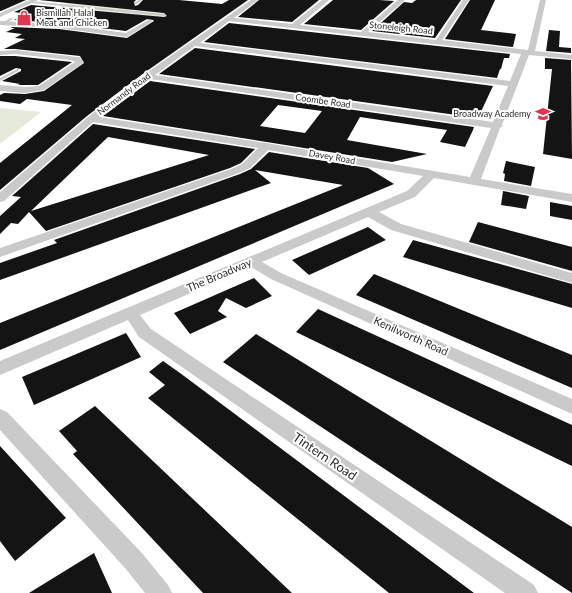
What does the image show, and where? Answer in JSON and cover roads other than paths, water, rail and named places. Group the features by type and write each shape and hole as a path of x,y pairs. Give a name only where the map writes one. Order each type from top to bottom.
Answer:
{"street":[{"name":"Normandy Road","path":"0,198 91,119 148,76 255,0"},
{"path":"293,27 326,0"},
{"path":"362,34 402,0"},
{"path":"437,42 466,0"},
{"path":"474,182 498,126 513,84 528,52 543,0"},
{"path":"0,15 33,1"},
{"path":"59,26 72,19"},
{"name":"Stoneleigh Road","path":"227,19 572,57"},
{"path":"5,21 59,26 125,36 150,21"},
{"path":"194,44 513,84"},
{"path":"0,53 15,52 70,58 77,59 79,63 41,88 25,90 0,88"},
{"name":"Coombe Road","path":"148,76 498,126"},
{"name":"Davey Road","path":"91,119 266,146 572,198"},
{"path":"0,253 235,171 246,166 266,146"},
{"name":"The Broadway","path":"0,368 411,194 432,174"},
{"path":"369,212 396,227 572,278"},
{"name":"Kenilworth Road","path":"252,261 262,269 276,276 572,407"},
{"name":"Tintern Road","path":"131,313 145,334 526,593"},
{"path":"0,418 133,560 160,593"}],"lane":[{"path":"136,3 141,0"},
{"path":"33,1 164,15"},
{"path":"0,80 18,70"}],"place":[{"name":"Bismillah Halal Meat and Chicken","path":"24,18"},
{"name":"Broadway Academy","path":"543,114"}]}
